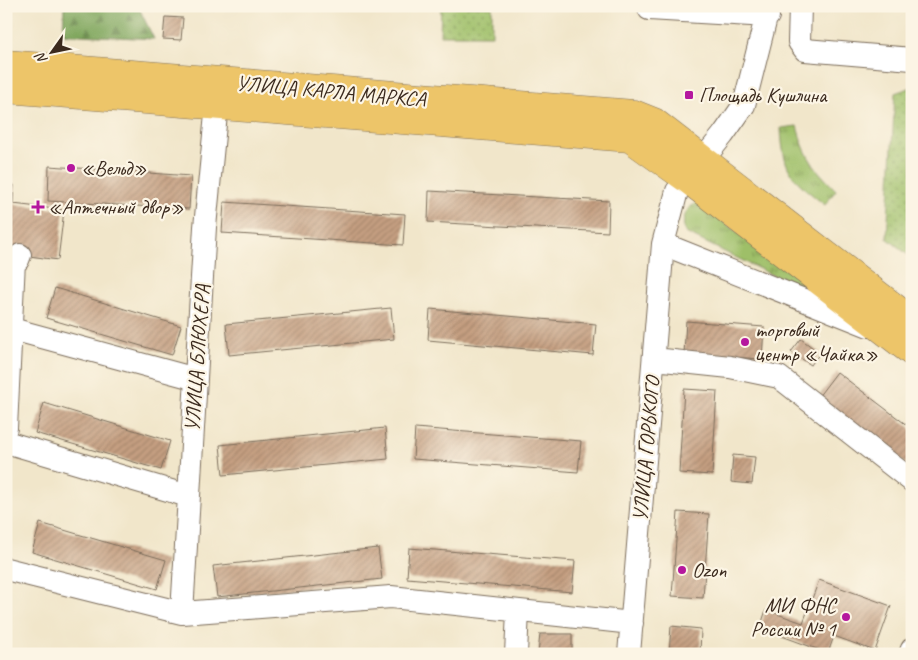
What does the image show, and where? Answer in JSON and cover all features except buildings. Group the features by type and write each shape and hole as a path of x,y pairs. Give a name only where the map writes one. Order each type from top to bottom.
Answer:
{"main road":[{"name":"УЛИЦА КАРЛА МАРКСА","path":"6,64 634,114 654,122 695,169"},
{"name":"УЛИЦА КАРЛА МАРКСА","path":"6,88 630,138 695,169"},
{"path":"695,169 912,321"},
{"path":"695,169 912,352"}],"street":[{"path":"800,6 799,42 805,50 912,59"},
{"path":"648,9 768,11"},
{"name":"УЛИЦА ГОРЬКОГО","path":"629,654 663,244 674,199 744,105 768,11"},
{"name":"УЛИЦА БЛЮХЕРА","path":"182,613 205,228 217,104"},
{"path":"663,244 888,333"},
{"path":"6,428 14,261 18,260 20,255"},
{"path":"12,329 196,379"},
{"path":"654,359 730,367 779,377 912,481"},
{"path":"6,442 188,496"},
{"path":"6,570 182,613 391,597 632,623"},
{"path":"516,654 518,611"},
{"path":"910,654 912,649"}],"green space":[{"path":"64,6 138,6 154,39 63,34"},
{"path":"441,6 492,6 492,35 440,35"},
{"path":"912,87 912,258 887,238 895,93"},
{"path":"797,126 803,146 811,161 836,190 825,205 804,188 791,173 787,165 781,128"},
{"path":"697,202 823,297 774,276 686,233 684,228 685,215"}],"place":[{"name":"Площадь Кушлина","path":"689,95"},
{"name":"«Вельд»","path":"71,168"},
{"name":"«Аптечный двор»","path":"38,207"},
{"name":"торговый центр «Чайка»","path":"745,342"},
{"name":"Ozon","path":"682,570"},
{"name":"МИ ФНС России № 1","path":"846,617"}]}
